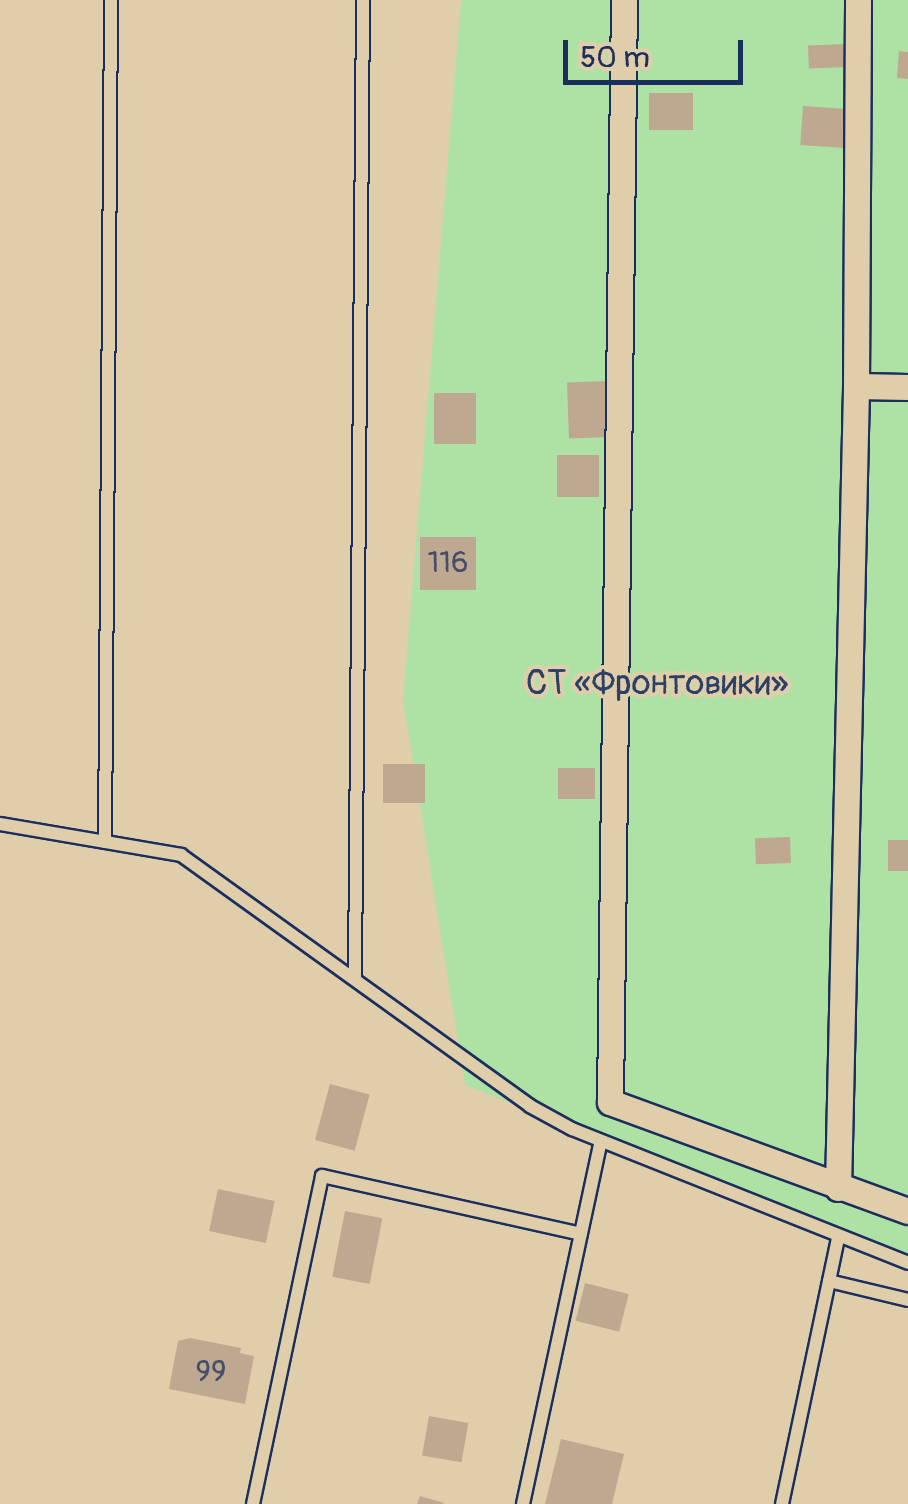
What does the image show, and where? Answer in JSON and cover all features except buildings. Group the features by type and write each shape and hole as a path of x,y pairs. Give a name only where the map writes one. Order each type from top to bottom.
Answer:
{"street":[{"path":"624,0 610,1102 908,1212"},
{"path":"838,1188 856,386 858,0"},
{"path":"856,386 908,387"}],"lane":[{"path":"105,842 111,0"},
{"path":"355,976 363,0"},
{"path":"0,824 182,855 355,976 530,1106 601,1141 908,1263"},
{"path":"523,1504 601,1141"},
{"path":"253,1504 322,1176 581,1234"},
{"path":"782,1504 838,1238"},
{"path":"829,1280 908,1300"}],"green space":[{"name":"СТ «Фронтовики»","path":"461,0 908,0 908,1260 465,1085 403,700"}]}
